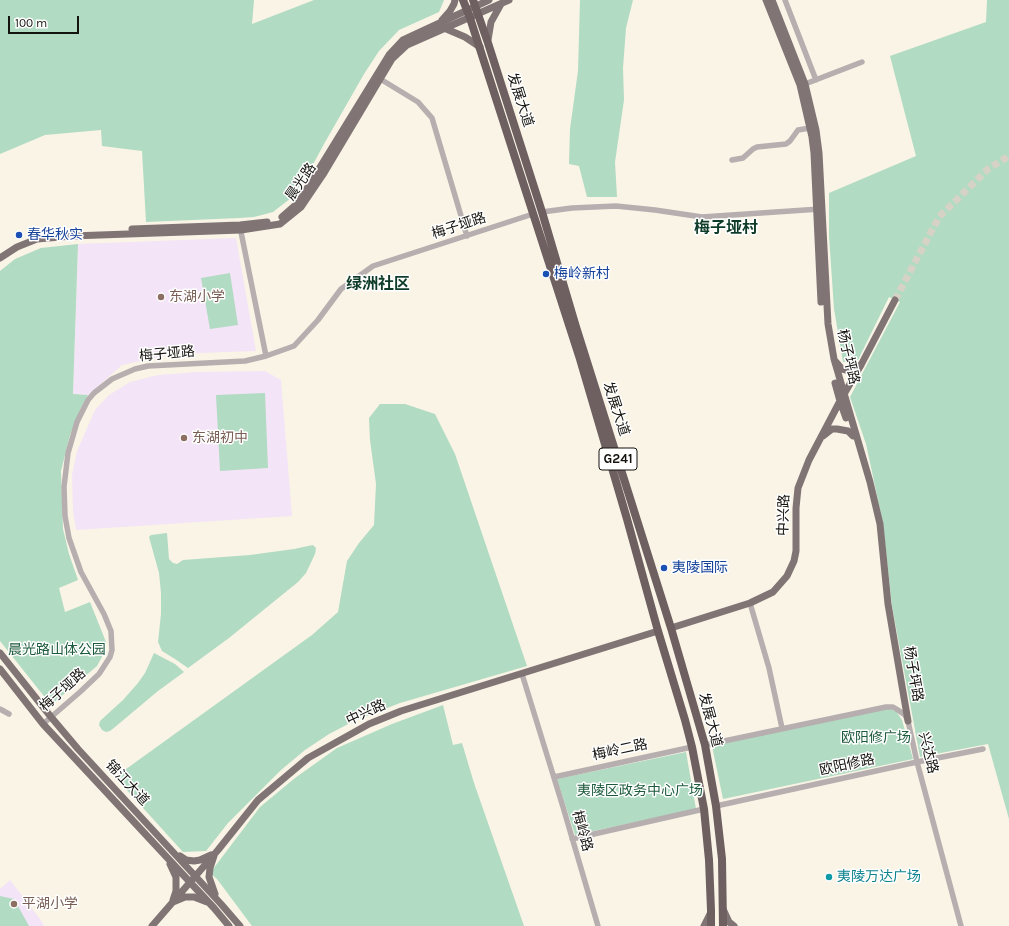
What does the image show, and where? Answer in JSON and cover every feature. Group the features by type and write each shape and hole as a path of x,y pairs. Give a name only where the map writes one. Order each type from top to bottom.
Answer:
{"highway":[{"name":"发展大道","path":"463,0 480,47 580,359 685,720 692,747 704,810 709,860 711,910 710,926"},
{"name":"发展大道","path":"476,7 542,212 578,335 671,628 705,745 716,806 722,859 723,926"}],"main road":[{"path":"455,0 441,26 464,37 480,47"},
{"name":"晨光路","path":"0,258 17,247 37,239 240,228 280,224 301,207 324,174 378,77 392,59 408,45 441,26 468,14 476,7 489,0"},
{"name":"晨光路","path":"476,7 502,3 509,0"},
{"path":"766,0 800,85 810,128 820,209 823,326 841,398"},
{"name":"杨子坪路","path":"772,0 805,84 812,112 819,153 820,209 828,324 841,398 870,482 880,524 888,604 908,721"},
{"path":"488,43 493,16 502,3"},
{"name":"晨光路","path":"0,252 37,235 71,231 240,228"},
{"name":"中兴路","path":"671,628 750,603 773,592 791,570 796,551 796,508 798,488 809,460 895,300"},
{"path":"834,359 838,366 846,370 861,365"},
{"path":"820,439 832,429 848,431 855,435"},
{"name":"杨子坪路","path":"855,435 876,528 883,604 902,713"},
{"name":"中兴路","path":"152,926 218,850 258,800 308,758 369,724 395,713 658,631"},
{"name":"锦江大道","path":"0,653 51,718 78,749 195,875 240,926"},
{"name":"锦江大道","path":"0,669 43,724 229,926"},
{"path":"173,852 186,860 194,861 208,857 218,850"},
{"path":"218,850 212,860 209,877 214,892 221,904"},
{"path":"166,857 176,877 176,892 172,902"},
{"path":"172,902 185,897 194,898 206,902 214,908"},
{"path":"723,909 729,922 734,926"},
{"path":"704,926 711,910"}],"street":[{"path":"785,0 816,80"},
{"path":"805,84 862,62"},
{"path":"378,77 418,102 432,118 467,236"},
{"path":"732,160 743,158 753,148 786,144 798,130 810,128"},
{"path":"542,212 572,208 616,206 702,217 820,209"},
{"name":"梅子垭路","path":"43,724 99,674 110,657 112,650 111,631 104,614 80,572 69,538 65,516 64,487 68,453 77,422 88,400 94,393 112,379 135,369 148,366 245,361 266,356 294,346 318,320 340,289 373,266 533,214"},
{"path":"240,228 266,356"},
{"path":"750,603 769,668 782,728"},
{"name":"梅岭路","path":"522,674 598,926"},
{"path":"705,745 886,707 893,707 902,713"},
{"path":"0,709 9,714"},
{"name":"兴达路","path":"902,713 908,721 917,762 961,926"},
{"name":"梅岭二路","path":"554,777 692,747"},
{"name":"欧阳修路","path":"716,806 983,749"},
{"path":"572,839 704,810"}],"shaded area":[{"name":"东湖小学","path":"236,238 256,351 173,354 122,365 88,395 73,394 78,244"},
{"name":"东湖初中","path":"265,371 281,380 292,516 76,530 73,511 72,475 77,451 95,410 109,395 130,382 158,375 196,372"},
{"name":"平湖小学","path":"10,880 44,926 0,926 0,889"}],"green space":[{"path":"0,0 254,0 252,24 314,0 444,0 439,12 399,30 379,51 364,74 303,183 291,198 273,212 254,217 146,222 142,151 102,146 101,130 45,135 0,154"},
{"path":"580,0 633,0 626,28 623,68 624,100 615,162 617,197 587,197 579,166 569,164 570,129 578,71"},
{"path":"987,0 1009,0 1009,819 988,744 920,757 892,606 883,523 866,444 850,397 900,302 889,297 858,360 843,362 834,309 829,236 829,193 916,156 890,56 986,22"},
{"name":"晨光路山体公园","path":"78,244 73,394 88,395 70,435 61,471 63,529 69,554 78,580 59,588 65,612 90,602 106,642 104,653 97,666 51,705 0,641 0,271 15,259 41,248"},
{"path":"230,273 238,325 210,329 201,278"},
{"path":"265,393 268,468 220,471 216,395"},
{"path":"380,404 405,404 435,414 455,454 527,666 400,703 354,721 329,734 305,750 281,770 228,823 206,851 183,852 115,777 312,635 338,612 347,561 359,543 374,525 376,484 370,440 369,418"},
{"path":"167,533 169,559 173,563 177,564 183,560 250,555 313,545 316,548 315,554 306,573 298,582 229,638 188,668 162,651 158,642 161,614 161,593 159,573 149,537 151,535"},
{"path":"154,653 175,664 184,672 158,691 110,731 106,732 102,730 99,725 100,721 123,700 138,683 145,673"},
{"path":"443,705 453,745 462,743 474,783 524,926 252,926 217,879 210,873 260,807 295,778 337,748 392,724"},
{"name":"欧阳修广场","path":"886,708 896,711 902,720 913,759 723,799 712,746"},
{"name":"夷陵区政务中心广场","path":"686,752 696,809 575,835 557,779"},
{"path":"0,896 14,899 29,926 0,926"}],"tunnel":[{"path":"895,300 939,217 988,169 1009,156"}],"place":[{"name":"春华秋实","path":"19,235"},
{"name":"梅岭新村","path":"546,274"},
{"name":"东湖小学","path":"161,297"},
{"name":"东湖初中","path":"184,438"},
{"name":"夷陵国际","path":"664,568"},
{"name":"夷陵万达广场","path":"829,877"},
{"name":"平湖小学","path":"14,904"}],"district":[{"name":"梅子垭村","path":"726,228"},
{"name":"绿洲社区","path":"378,284"}]}
